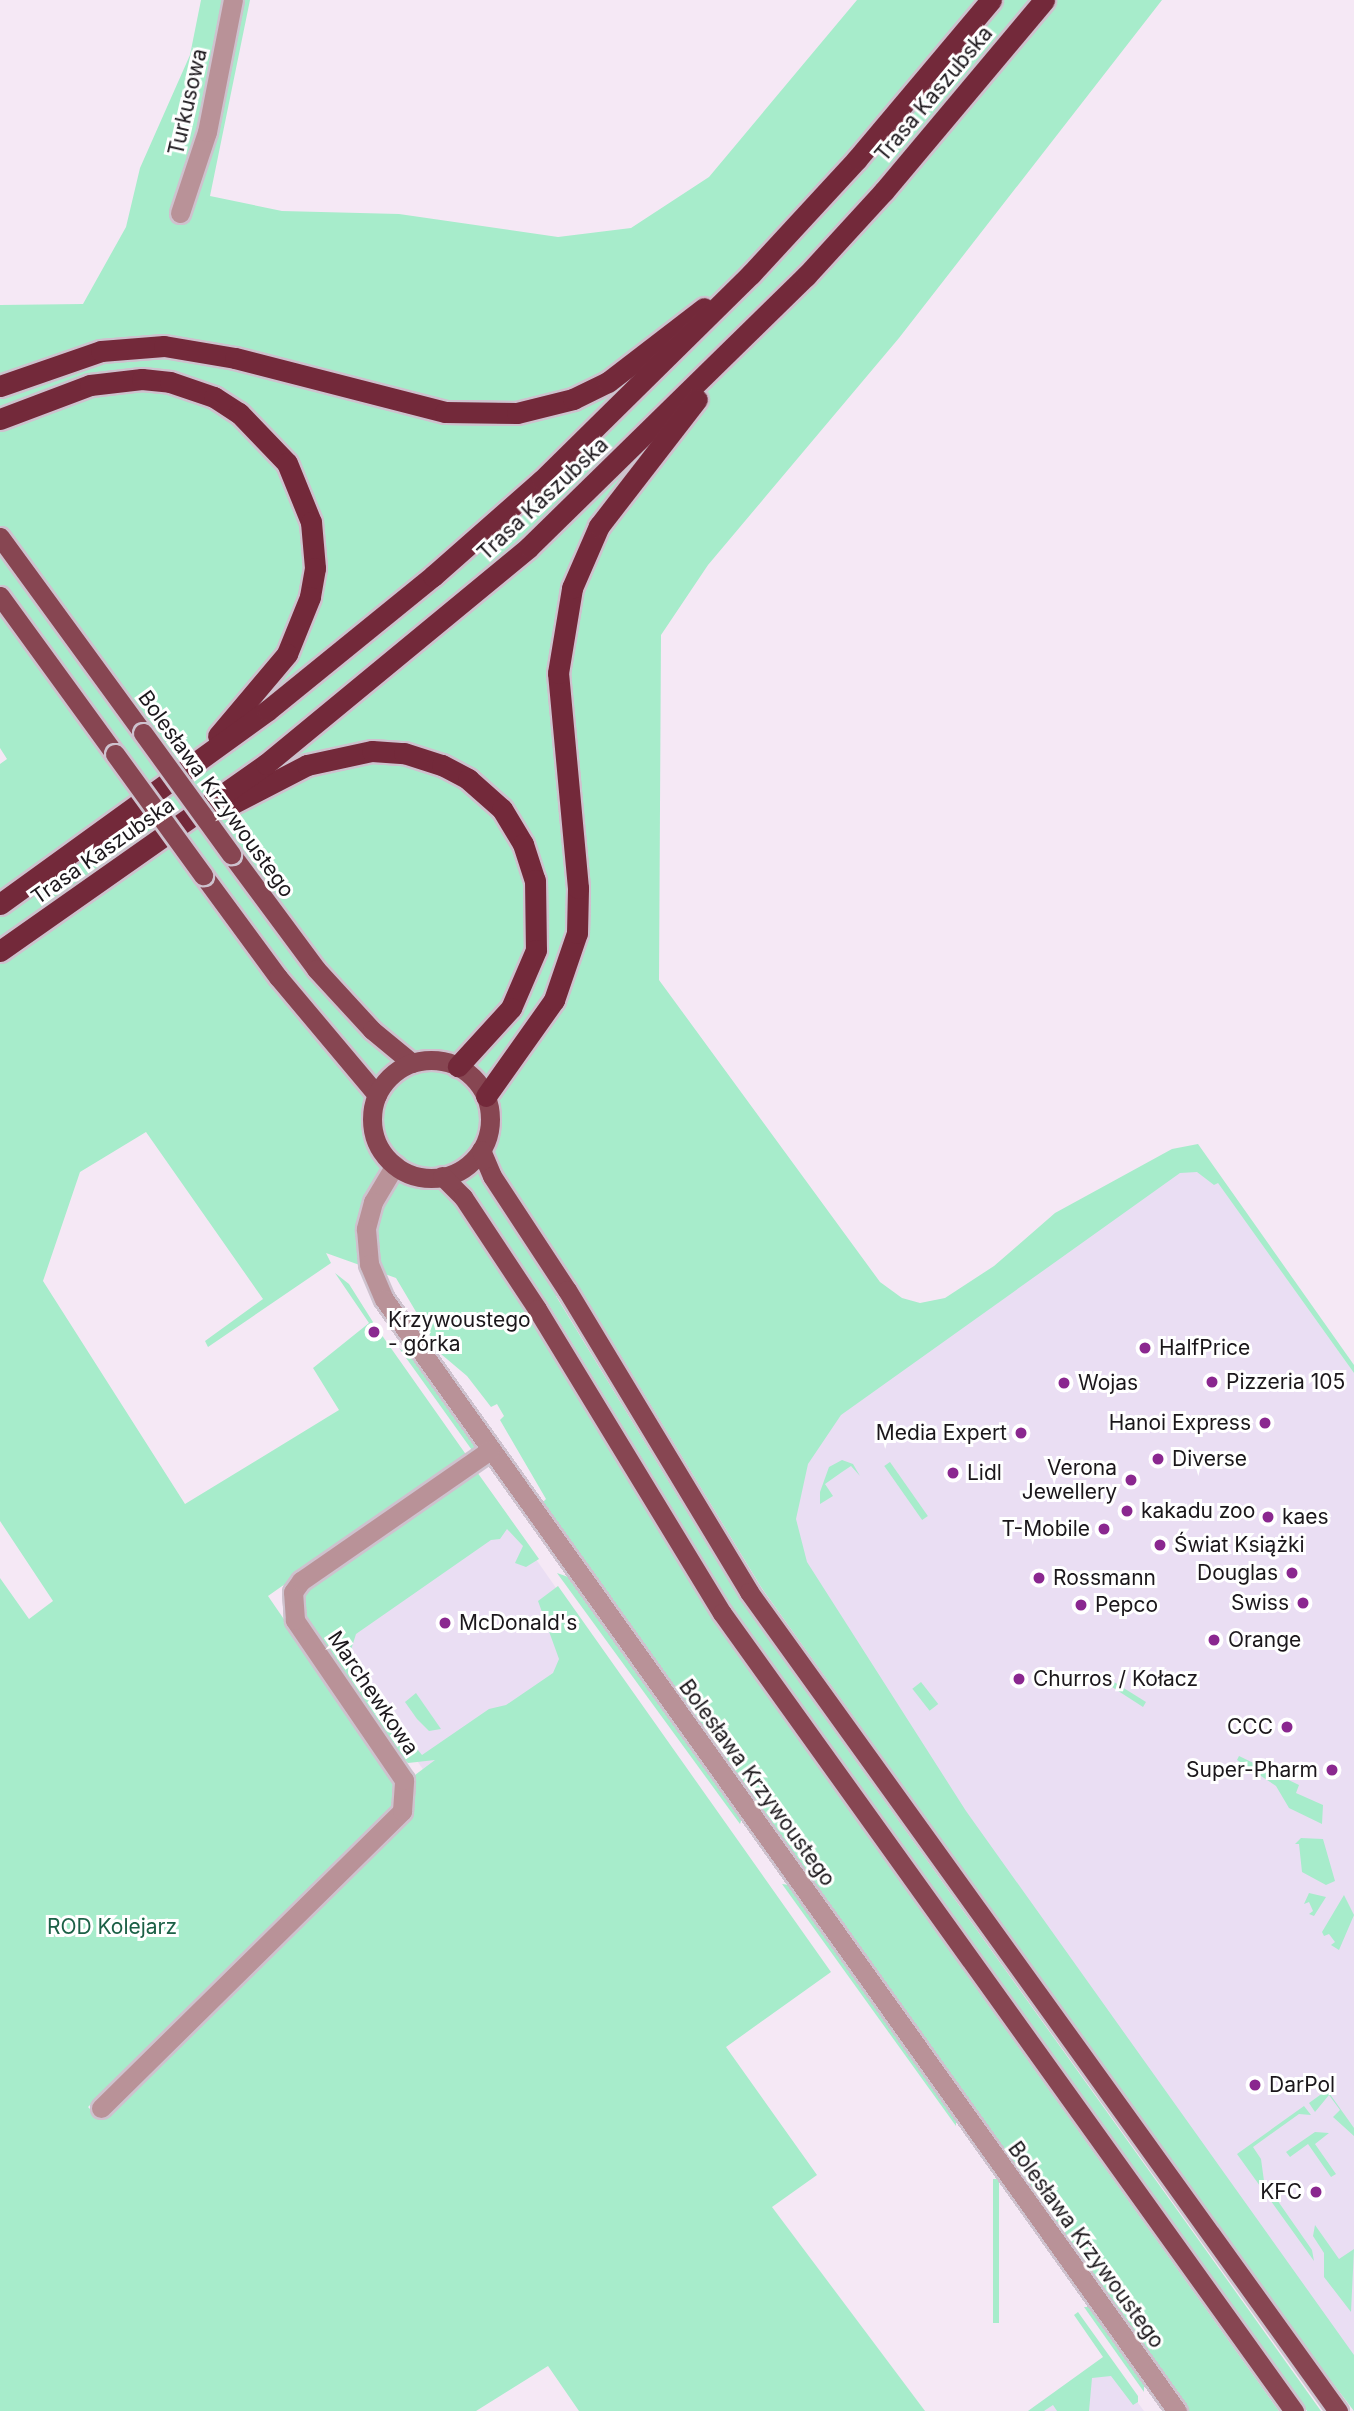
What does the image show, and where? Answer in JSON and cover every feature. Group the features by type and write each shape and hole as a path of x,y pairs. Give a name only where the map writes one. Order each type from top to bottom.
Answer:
{"highway":[{"name":"Trasa Kaszubska","path":"0,904 181,776 462,551 608,417 751,274 873,141 991,0"},
{"name":"Trasa Kaszubska","path":"0,951 168,836 344,704 467,601 727,358 884,191 1044,0"},
{"path":"0,386 101,351 164,346 235,358 445,412 517,413 563,402 608,382 751,274"},
{"path":"486,1096 554,1000 577,933 577,867 558,673 572,588 594,537 622,491 674,432 727,358"},
{"path":"0,419 90,385 142,379 170,382 214,397 251,422 280,453 300,486 311,522 315,568 296,638 264,686 181,776"},
{"path":"168,836 307,765 356,753 416,756 454,771 481,789 509,820 528,855 537,894 538,935 532,964 518,996 500,1023 458,1066"}],"main road":[{"name":"Bolesława Krzywoustego","path":"0,537 316,968 372,1030 412,1063"},
{"path":"0,596 278,977 377,1095"},
{"path":"432,1060 458,1066 473,1077 486,1096 490,1123 481,1150 464,1168 443,1177 414,1175 395,1165 374,1133 377,1095 391,1075 412,1063 432,1060"},
{"path":"481,1150 492,1176 567,1290 750,1592 1338,2411"},
{"path":"443,1177 463,1197 537,1309 722,1613 1294,2411"}],"street":[{"name":"Turkusowa","path":"180,213 207,132 233,0"},
{"name":"Bolesława Krzywoustego","path":"395,1165 367,1221 366,1245 371,1272 395,1315 1177,2411"},
{"name":"Marchewkowa","path":"101,2108 402,1811 404,1780 295,1620 293,1592 301,1581 490,1450"}],"shaded area":[{"path":"1195,1150 1354,1373 1354,2368 718,1488"},
{"name":"McDonald's","path":"484,1485 600,1650 425,1773 310,1607"},
{"path":"1104,2357 1144,2411 1028,2411"}],"green space":[{"name":"ROD Kolejarz","path":"201,0 250,0 210,196 282,211 399,214 558,237 631,228 709,177 857,0 1162,0 899,338 708,565 661,635 659,980 880,1282 902,1298 920,1303 945,1298 994,1266 1055,1213 1172,1149 1198,1144 1354,1365 1354,1373 1218,1183 1214,1185 1197,1172 1180,1173 841,1415 808,1464 796,1519 807,1562 966,1811 1354,2355 1354,2411 1276,2309 761,1587 576,1282 556,1296 740,1599 1321,2411 1307,2411 732,1607 547,1302 528,1316 713,1620 1279,2411 1188,2411 541,1504 546,1499 500,1420 504,1416 497,1404 491,1407 467,1376 441,1354 396,1278 326,1253 331,1263 208,1347 205,1341 263,1299 146,1132 80,1172 43,1281 185,1504 339,1410 313,1368 369,1323 335,1273 349,1284 373,1322 370,1328 376,1336 381,1334 467,1456 268,1596 399,1787 394,1807 88,2107 100,2119 401,1823 407,1781 435,1760 408,1763 394,1751 299,1609 301,1590 477,1472 539,1559 526,1567 515,1563 523,1546 507,1529 500,1539 491,1540 356,1634 351,1650 367,1676 370,1692 422,1755 489,1709 506,1705 553,1673 559,1659 538,1601 558,1586 831,1972 726,2047 817,2175 772,2207 925,2411 579,2411 548,2366 476,2411 0,2411 0,1578 29,1619 53,1601 0,1521 0,764 7,759 0,748 0,305 83,304 126,227 140,168 190,55"},
{"path":"399,1348 416,1361 476,1445 474,1453"},
{"path":"842,1460 853,1464 860,1476 851,1466 842,1472 825,1484 833,1496 820,1504 820,1492 829,1467"},
{"path":"890,1462 928,1516 922,1520 884,1466"},
{"path":"557,1573 571,1578 742,1818 740,1824"},
{"path":"1098,1672 1146,1702 1143,1707 1095,1676"},
{"path":"921,1682 938,1704 930,1711 912,1689"},
{"path":"416,1693 441,1729 429,1731 405,1702"},
{"path":"1239,1756 1299,1785 1296,1793 1323,1805 1322,1824 1289,1808 1276,1786 1237,1760"},
{"path":"1301,1838 1323,1839 1335,1881 1326,1885 1302,1872 1299,1844 1295,1844"},
{"path":"782,1884 790,1885 956,2119 956,2126"},
{"path":"1309,1893 1326,1897 1314,1916 1309,1914 1313,1911 1309,1902 1304,1904"},
{"path":"1344,1895 1354,1915 1339,1950 1331,1945 1335,1942 1329,1934 1324,1936 1322,1932"},
{"path":"1327,2090 1354,2128 1354,2136 1333,2117 1340,2110 1329,2095 1315,2112 1309,2103"},
{"path":"1304,2106 1311,2115 1299,2114 1253,2147 1261,2159 1264,2181 1312,2250 1314,2261 1237,2154"},
{"path":"1315,2132 1329,2133 1315,2144 1336,2174 1331,2177 1308,2144 1290,2157 1286,2152"},
{"path":"993,2179 999,2179 999,2323 993,2323"},
{"path":"1315,2225 1339,2259 1354,2249 1351,2312 1324,2277 1324,2253 1313,2236"},
{"path":"1084,2307 1091,2307 1144,2381 1144,2392"},
{"path":"1078,2312 1138,2396 1138,2402 1133,2405 1111,2376 1092,2378 1089,2411 1057,2411 1053,2405 1044,2411 1028,2411 1103,2357 1074,2315"}],"place":[{"name":"Krzywoustego - górka","path":"374,1332"},
{"name":"HalfPrice","path":"1145,1348"},
{"name":"Pizzeria 105","path":"1212,1382"},
{"name":"Wojas","path":"1064,1383"},
{"name":"Hanoi Express","path":"1265,1423"},
{"name":"Media Expert","path":"1021,1433"},
{"name":"Diverse","path":"1158,1459"},
{"name":"Lidl","path":"953,1473"},
{"name":"Verona Jewellery","path":"1131,1480"},
{"name":"kakadu zoo","path":"1127,1511"},
{"name":"kaes","path":"1268,1517"},
{"name":"T-Mobile","path":"1104,1529"},
{"name":"Świat Książki","path":"1160,1545"},
{"name":"Douglas","path":"1292,1573"},
{"name":"Rossmann","path":"1039,1578"},
{"name":"Swiss","path":"1303,1603"},
{"name":"Pepco","path":"1081,1605"},
{"name":"McDonald's","path":"445,1623"},
{"name":"Orange","path":"1214,1640"},
{"name":"Churros / Kołacz","path":"1019,1679"},
{"name":"CCC","path":"1287,1727"},
{"name":"Super-Pharm","path":"1332,1770"},
{"name":"DarPol","path":"1255,2085"},
{"name":"KFC","path":"1316,2192"}]}
